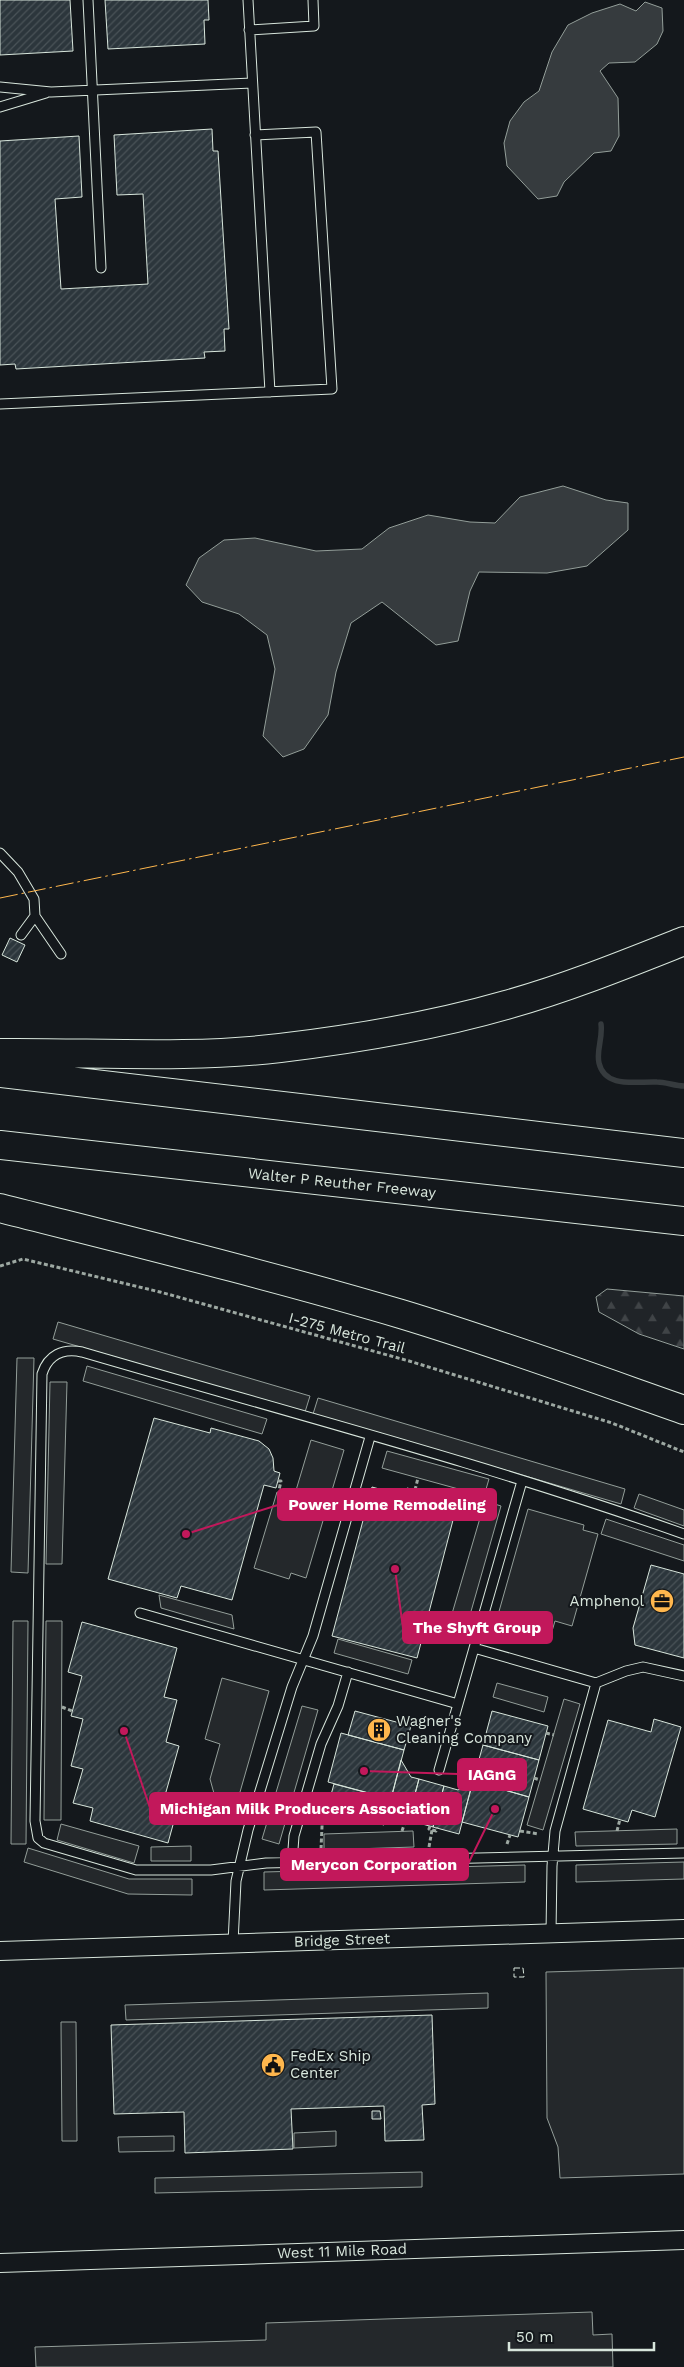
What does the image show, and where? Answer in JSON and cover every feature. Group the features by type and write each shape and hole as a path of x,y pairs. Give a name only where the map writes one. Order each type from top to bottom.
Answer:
{"highway":[{"path":"0,1053 181,1054 278,1048 399,1030 506,1005 606,972 684,941"},
{"path":"0,1073 684,1153"},
{"name":"Walter P Reuther Freeway","path":"0,1144 684,1221"},
{"path":"0,1208 228,1265 402,1315 557,1365 684,1410"}],"street":[{"name":"Bridge Street","path":"0,1951 684,1929"},
{"name":"West 11 Mile Road","path":"0,2263 684,2240"}],"lane":[{"path":"88,0 101,268"},
{"path":"248,0 270,392"},
{"path":"249,30 314,26 313,0"},
{"path":"0,87 51,92 252,83"},
{"path":"0,107 51,92"},
{"path":"0,404 332,389 316,132 255,135"},
{"path":"0,853 18,872 34,899 35,916 60,954"},
{"path":"21,935 35,916"},
{"path":"684,1534 604,1506 522,1481 75,1351 66,1351 53,1356 48,1361 42,1374 35,1821 38,1838 53,1847 136,1870 196,1871 292,1863 684,1853"},
{"path":"233,1943 232,1924 239,1867 248,1830 289,1696 313,1636 370,1437"},
{"path":"439,1770 522,1481"},
{"path":"140,1613 458,1704"},
{"path":"474,1648 596,1683 626,1671 643,1667 684,1676"},
{"path":"292,1863 294,1836 321,1744 338,1706 348,1672"},
{"path":"551,1933 552,1856 555,1831 596,1683"}],"path":[{"name":"I-275 Metro Trail","path":"0,1266 23,1259 160,1292 409,1361 612,1423 684,1452"},
{"path":"415,1490 418,1478"},
{"path":"278,1481 281,1481 278,1490 294,1495"},
{"path":"62,1708 72,1711"},
{"path":"546,1733 554,1735"},
{"path":"534,1778 540,1780"},
{"path":"318,1803 328,1806"},
{"path":"321,1851 323,1805"},
{"path":"402,1831 406,1819"},
{"path":"617,1831 620,1819"},
{"path":"428,1849 432,1830 429,1829 430,1826"},
{"path":"432,1830 436,1831 436,1828"},
{"path":"520,1831 539,1834"},
{"path":"507,1846 510,1835"}],"green space":[{"path":"607,1289 684,1296 684,1349 639,1334 599,1312 596,1297"}],"shaded area":[{"path":"645,2 662,8 663,31 657,44 635,62 609,63 600,71 618,98 619,136 611,151 594,153 564,182 557,196 538,199 507,166 504,143 510,121 524,102 539,91 552,52 568,25 592,13 620,4 636,11"},
{"path":"563,486 606,500 628,503 628,530 587,566 547,573 479,572 470,591 458,641 436,645 382,602 351,623 336,672 328,715 304,749 283,757 263,736 275,669 267,635 239,614 202,602 186,585 199,558 224,540 255,538 316,551 362,549 389,528 428,515 470,522 495,523 520,497"},
{"path":"58,1322 310,1396 305,1412 53,1339"},
{"path":"17,1358 34,1358 28,1573 11,1572"},
{"path":"87,1366 267,1419 262,1434 83,1381"},
{"path":"50,1382 67,1382 62,1564 46,1564"},
{"path":"318,1398 625,1489 621,1504 313,1414"},
{"path":"311,1440 344,1450 306,1578 291,1573 289,1579 254,1568 277,1492 294,1497"},
{"path":"387,1451 489,1479 484,1496 382,1468"},
{"path":"639,1494 684,1510 684,1526 634,1508"},
{"path":"485,1501 501,1506 466,1629 449,1624"},
{"path":"528,1509 584,1525 583,1530 598,1534 572,1626 555,1621 550,1638 496,1622"},
{"path":"606,1519 684,1545 684,1561 601,1534"},
{"path":"159,1595 232,1615 234,1629 161,1608"},
{"path":"13,1621 28,1621 26,1844 11,1844"},
{"path":"46,1621 62,1621 61,1820 44,1820"},
{"path":"338,1639 412,1660 408,1674 334,1653"},
{"path":"222,1678 269,1691 234,1813 218,1808 210,1779 220,1744 205,1739"},
{"path":"497,1683 548,1697 544,1712 493,1697"},
{"path":"564,1699 580,1704 543,1830 527,1825"},
{"path":"302,1706 318,1710 279,1844 262,1839"},
{"path":"61,1824 139,1846 134,1863 57,1840"},
{"path":"677,1829 677,1844 576,1846 575,1832"},
{"path":"413,1831 414,1847 324,1850 324,1834"},
{"path":"191,1846 191,1861 151,1861 151,1847"},
{"path":"28,1848 129,1879 192,1879 192,1895 128,1894 24,1862"},
{"path":"684,1862 684,1879 576,1882 576,1865"},
{"path":"525,1865 525,1882 264,1890 264,1872"},
{"path":"684,1968 684,2174 560,2178 558,2147 547,2118 546,1972"},
{"path":"488,1993 488,2008 126,2020 125,2005"},
{"path":"61,2022 76,2022 77,2141 62,2141"},
{"path":"336,2131 336,2146 294,2148 294,2133"},
{"path":"174,2136 174,2151 119,2152 118,2137"},
{"path":"422,2172 422,2187 155,2193 155,2178"},
{"path":"592,2312 593,2335 612,2334 613,2367 36,2367 35,2347 266,2340 266,2323"}],"building":[{"path":"0,0 70,0 73,51 0,55"},
{"path":"105,0 208,0 209,20 204,20 205,44 108,49"},
{"path":"212,129 213,151 218,151 229,329 224,329 225,351 204,352 205,358 16,369 15,364 0,365 0,141 79,136 82,197 55,199 61,289 148,284 143,194 117,195 114,135"},
{"path":"10,938 25,945 17,962 2,955"},
{"path":"154,1418 210,1433 211,1428 259,1441 269,1449 273,1458 274,1471 280,1473 276,1488 264,1485 232,1600 181,1586 177,1598 108,1579"},
{"path":"372,1487 405,1496 407,1488 458,1501 417,1658 332,1636"},
{"name":"Amphenol","path":"651,1565 684,1574 684,1658 635,1645 633,1628"},
{"path":"82,1622 177,1648 164,1697 177,1700 166,1742 179,1746 164,1799 179,1803 168,1843 90,1821 93,1808 73,1803 83,1769 71,1766 83,1719 71,1716 82,1676 68,1672"},
{"name":"Wagner's Cleaning Company","path":"355,1711 411,1726 404,1750 348,1735"},
{"path":"492,1711 548,1726 539,1760 483,1745"},
{"path":"654,1719 681,1727 655,1817 632,1810 628,1822 583,1809 608,1720 651,1732"},
{"path":"341,1733 404,1750 391,1799 328,1782"},
{"path":"483,1745 539,1760 529,1797 473,1781"},
{"path":"401,1760 411,1777 419,1779 408,1820 387,1814"},
{"path":"419,1779 444,1786 433,1827 408,1820"},
{"path":"473,1781 529,1797 518,1837 462,1822"},
{"path":"473,1781 459,1834 433,1827 444,1786 458,1790"},
{"path":"334,1784 391,1799 384,1825 327,1809"},
{"name":"FedEx Ship Center","path":"432,2015 435,2104 422,2105 424,2140 385,2141 384,2106 291,2109 293,2149 185,2153 184,2112 114,2114 111,2025"},
{"path":"372,2111 380,2111 381,2119 372,2119"}],"waterway":[{"path":"601,1024 598,1058 602,1071 608,1077 623,1082 660,1082 684,1086"}],"fence":[{"path":"514,1968 523,1968 524,1977 514,1977 514,1968"}],"power":[{"path":"0,898 684,757"}],"place":[{"name":"Power Home Remodeling","path":"186,1534"},
{"name":"The Shyft Group","path":"395,1569"},
{"name":"Amphenol","path":"662,1601"},
{"name":"Wagner's Cleaning Company","path":"379,1730"},
{"name":"Michigan Milk Producers Association","path":"124,1731"},
{"name":"IAGnG","path":"364,1771"},
{"name":"Merycon Corporation","path":"495,1809"},
{"name":"FedEx Ship Center","path":"273,2065"}]}
